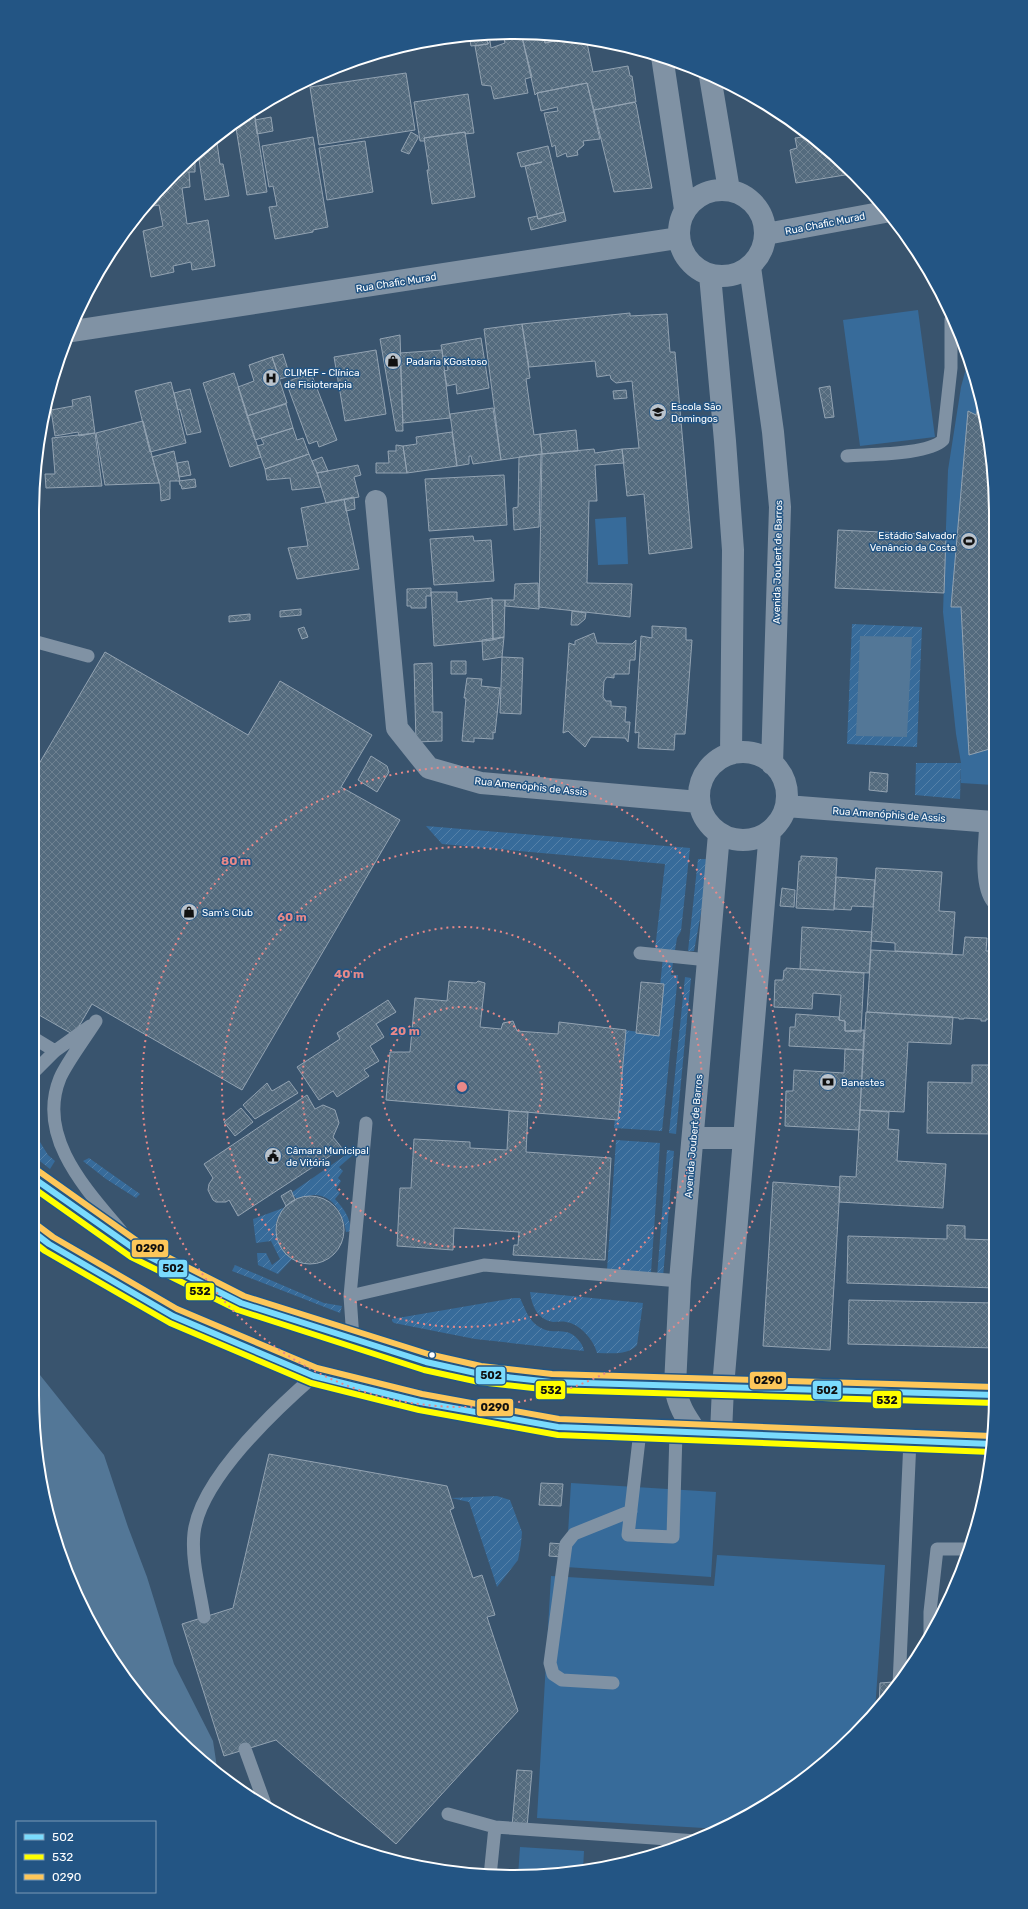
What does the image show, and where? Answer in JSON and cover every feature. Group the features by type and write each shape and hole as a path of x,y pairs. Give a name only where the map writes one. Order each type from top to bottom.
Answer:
{"main road":[{"path":"39,1182 136,1250 241,1303 426,1362 480,1374 551,1382 989,1395"},
{"path":"39,1236 49,1244 173,1316 314,1376 420,1402 542,1424 640,1431 986,1444"}],"street":[{"path":"663,63 685,209"},
{"path":"711,82 729,190"},
{"path":"716,190 729,190 744,195 756,205 764,219 766,234 762,252 750,267 738,274 724,277 710,275 695,267 684,254 678,238 678,228 685,209 693,200 704,193 716,190"},
{"name":"Rua Chafic Murad","path":"766,234 881,213"},
{"name":"Rua Chafic Murad","path":"76,331 678,238"},
{"name":"Avenida Joubert de Barros","path":"750,267 773,432 780,507 772,764"},
{"path":"710,275 726,441 733,550 730,754"},
{"name":"Rua Chafic Murad","path":"70,345 112,326"},
{"name":"Rua Amenóphis de Assis","path":"376,501 397,728 429,768 481,783 699,802"},
{"path":"746,752 760,756 772,764 782,776 786,791 786,806 780,820 770,831 758,838 745,840 732,839 719,834 709,826 702,814 699,802 699,786 706,772 716,761 730,754 746,752"},
{"name":"Rua Amenóphis de Assis","path":"786,806 989,821"},
{"path":"721,1433 723,1387 770,831"},
{"name":"Avenida Joubert de Barros","path":"686,1432 675,1386 680,1281 719,834"},
{"path":"693,1138 744,1138"}],"lane":[{"path":"847,456 924,450 938,446 943,440 951,368 951,328"},
{"path":"39,643 88,656"},
{"path":"989,837 986,884 989,892"},
{"path":"640,953 708,960"},
{"path":"39,1067 55,1051 96,1021 60,1077 54,1098 54,1124 61,1145 78,1179 136,1250"},
{"path":"39,1042 55,1051"},
{"path":"353,1338 350,1296 366,1123"},
{"path":"350,1296 484,1265 680,1281"},
{"path":"204,1617 195,1558 194,1532 201,1507 228,1464 275,1410 314,1376"},
{"path":"640,1431 628,1535 673,1537 686,1432"},
{"path":"900,1672 910,1440"},
{"path":"613,1683 562,1680 553,1674 550,1663 566,1544 574,1534 631,1511"},
{"path":"936,1612 937,1549 964,1549"},
{"path":"245,1749 263,1798"},
{"path":"448,1814 495,1827 681,1840"},
{"path":"491,1869 495,1827"}],"shaded area":[{"path":"918,310 935,437 860,446 843,320"},
{"name":"Estádio Salvador Venâncio da Costa","path":"966,368 980,421 988,483 989,785 961,783 961,763 956,734 943,612 948,470 961,387"},
{"path":"626,517 628,564 598,565 595,519"},
{"path":"852,624 922,627 917,747 847,744"},
{"path":"860,636 912,637 907,737 856,736"},
{"path":"916,763 961,763 960,799 915,795"},
{"path":"426,826 690,848 681,931 677,938 671,975 678,975 662,1131 614,1128 624,1030 655,1034 663,957 655,949 665,864 442,844"},
{"path":"698,859 711,859 694,951 688,951"},
{"path":"685,977 691,978 676,1134 669,1133"},
{"path":"39,1140 48,1155 55,1161 50,1169 39,1160"},
{"path":"616,1140 660,1143 651,1273 607,1270"},
{"path":"353,1150 354,1154 339,1167 343,1171 338,1178 341,1181 336,1189 340,1193 335,1199 348,1217 351,1231 346,1232 343,1219 332,1202 326,1198 313,1195 297,1199 291,1193"},
{"path":"667,1150 674,1151 663,1277 657,1277"},
{"path":"89,1158 140,1194 136,1198 106,1179 83,1161"},
{"path":"286,1207 279,1215 276,1231 278,1242 292,1259 278,1274 258,1265 257,1253 266,1253 272,1265 280,1259 271,1241 256,1243 253,1219"},
{"path":"235,1265 324,1303 342,1306 340,1313 232,1271"},
{"path":"530,1292 643,1303 637,1345 633,1349 624,1352 597,1353 590,1338 581,1329 571,1323 553,1322 539,1315 532,1302"},
{"path":"520,1298 533,1322 541,1328 547,1330 563,1331 572,1334 580,1342 584,1351 475,1339 394,1323 392,1321 392,1319"},
{"path":"39,1374 104,1455 128,1527 147,1577 174,1664 213,1741 217,1765 178,1731 137,1684 119,1659 88,1605 64,1548 48,1488 40,1426"},
{"path":"571,1483 716,1492 711,1577 566,1567"},
{"path":"497,1496 510,1500 522,1532 518,1560 497,1587 469,1502 451,1498"},
{"path":"717,1555 885,1565 876,1703 850,1731 803,1772 752,1806 708,1828 537,1818 551,1576 714,1586"},
{"path":"520,1847 584,1851 583,1865 545,1869 518,1870"}],"building":[{"path":"504,39 523,39 532,77 525,79 528,93 494,99 491,86 482,85 475,46 488,44 490,41 491,48 505,43"},
{"path":"523,39 544,40 545,43 555,41 587,45 593,72 628,66 630,76 632,76 636,102 594,110 587,83 537,93 535,95"},
{"path":"487,40 488,44 471,46 470,41"},
{"path":"544,40 555,41 545,43"},
{"path":"406,73 415,130 319,145 310,87"},
{"path":"587,83 600,139 583,141 584,145 577,151 578,155 567,157 566,153 557,157 555,145 552,147 544,113 558,111 557,107 541,111 537,93"},
{"path":"468,94 474,133 465,134 465,132 424,138 425,141 420,141 414,102"},
{"path":"634,102 636,104 652,188 614,192 594,110"},
{"path":"255,116 267,192 247,195 236,129"},
{"path":"271,117 273,131 257,134 255,120"},
{"path":"411,132 418,136 418,138 409,154 401,151"},
{"path":"465,132 475,197 432,204 424,138"},
{"path":"313,137 328,227 313,230 313,232 275,239 269,207 277,206 273,186 269,187 262,146"},
{"path":"803,137 846,175 796,183 790,150 797,148 795,138"},
{"path":"365,141 373,192 327,200 319,148"},
{"path":"217,144 220,164 223,164 229,196 205,200 199,159"},
{"path":"548,146 564,212 538,219 525,166 521,167 517,153"},
{"path":"195,162 195,172 189,172 190,187 182,188 187,224 208,220 215,266 192,270 191,262 173,266 174,272 151,277 143,231 163,226 159,205 153,206 178,178"},
{"path":"564,212 566,221 531,230 528,218 537,216 538,219"},
{"name":"Escola São Domingos","path":"630,313 630,316 667,314 670,352 675,352 692,548 649,554 644,494 627,496 622,449 639,448 632,381 616,383 611,379 610,375 597,377 595,361 529,367 522,324"},
{"path":"522,324 530,378 526,379 534,435 540,434 542,454 501,460 484,329"},
{"path":"400,335 403,431 396,431 380,339"},
{"path":"481,338 489,388 457,394 456,384 447,386 444,371 448,370 446,356 443,357 441,345"},
{"path":"376,350 386,414 345,421 334,357"},
{"path":"442,350 450,418 403,423 400,353"},
{"path":"283,354 290,376 280,379 272,357"},
{"path":"272,357 287,403 247,416 238,387 254,381 249,365"},
{"path":"234,373 261,457 230,467 203,383"},
{"path":"311,373 337,440 319,447 317,441 309,444 286,382"},
{"path":"171,382 186,443 150,452 135,391"},
{"path":"830,386 834,417 825,418 819,388"},
{"path":"190,389 201,432 187,435 180,409 178,410 174,393"},
{"path":"626,390 627,398 614,399 613,391"},
{"path":"90,396 95,433 79,436 78,432 55,436 51,410 73,406 72,400"},
{"path":"286,404 293,428 255,440 247,416"},
{"path":"493,408 501,460 473,464 471,456 469,456 469,464 457,466 450,414"},
{"path":"977,410 985,452 988,483 989,749 969,755 961,607 951,607 968,411 976,415"},
{"path":"143,421 159,483 105,485 96,433"},
{"path":"293,428 297,440 303,438 309,454 265,469 257,446 264,444 261,438"},
{"path":"576,430 578,451 542,454 540,434"},
{"path":"452,432 457,466 407,473 403,446 417,444 416,437"},
{"path":"95,433 102,486 46,488 45,474 55,474 52,438"},
{"path":"396,445 403,446 407,473 376,473 376,463 389,463 388,451 396,451"},
{"path":"594,449 595,453 622,449 624,463 595,465 597,501 589,501 587,583 632,584 630,617 539,607 542,454"},
{"path":"174,451 180,481 170,481 170,499 161,501 160,485 152,457"},
{"path":"309,454 321,487 292,490 290,478 267,480 265,469"},
{"path":"541,454 539,527 514,530 513,508 518,507 519,457"},
{"path":"322,457 328,471 317,473 312,461"},
{"path":"188,461 191,475 179,477 177,463"},
{"path":"358,465 361,475 354,477 359,497 326,503 317,473"},
{"path":"504,475 507,525 429,531 425,479"},
{"path":"195,479 196,487 182,489 179,481"},
{"path":"354,497 355,509 346,511 344,499"},
{"path":"344,499 359,569 297,579 288,548 308,546 301,508"},
{"path":"838,530 946,535 944,593 835,588"},
{"path":"473,536 474,541 491,540 494,581 434,585 430,539"},
{"path":"538,583 539,609 505,606 505,600 514,600 515,584"},
{"path":"431,588 431,596 426,596 426,608 411,608 411,606 407,606 407,589"},
{"path":"431,592 457,592 457,602 492,598 493,640 434,646"},
{"path":"492,600 505,600 504,637 493,640"},
{"path":"301,609 301,615 280,617 280,611"},
{"path":"572,611 586,613 585,619 578,625 571,625"},
{"path":"250,614 250,620 229,622 229,616"},
{"path":"652,626 686,628 686,640 692,640 685,734 675,734 674,750 638,748 639,732 635,733 641,636 652,638"},
{"path":"304,627 308,637 302,639 298,629"},
{"path":"594,633 597,643 632,644 636,640 635,660 630,660 629,674 614,674 614,678 607,677 604,681 603,697 606,701 611,701 611,706 626,707 625,722 630,722 628,742 625,738 591,737 585,747 568,731 563,733 569,643 575,645 575,641"},
{"path":"504,637 502,657 483,660 482,640"},
{"name":"Sam's Club","path":"105,652 248,735 280,681 372,735 341,787 400,820 242,1090 92,1004 74,1035 39,1015 39,764"},
{"path":"502,657 523,658 521,714 500,713"},
{"path":"451,661 466,661 466,674 451,674"},
{"path":"432,663 433,712 442,712 442,741 416,742 414,664"},
{"path":"467,678 482,679 481,686 500,688 493,739 474,738 474,742 462,741 466,698 464,698"},
{"path":"371,756 387,766 389,772 377,792 358,780"},
{"path":"870,772 888,774 887,792 869,790"},
{"path":"801,856 837,858 834,910 796,908 799,861 801,861"},
{"path":"876,868 942,872 939,911 955,912 952,954 895,951 895,943 871,941"},
{"path":"836,877 875,880 873,907 852,906 851,910 834,909"},
{"path":"782,888 795,890 794,907 780,906"},
{"path":"802,927 872,932 869,973 800,969"},
{"path":"965,937 987,938 986,951 989,951 989,1019 981,1021 981,1019 959,1019 867,1012 871,950 963,955"},
{"path":"786,968 864,973 861,1032 845,1031 845,1021 839,1020 841,995 813,993 812,1009 774,1007 775,980 783,980 784,970 786,970"},
{"path":"449,981 476,983 478,981 485,983 480,1027 501,1029 503,1023 513,1021 517,1031 558,1034 559,1022 626,1030 618,1120 386,1100 390,1052 410,1052 415,998 447,1001"},
{"path":"641,982 664,984 659,1036 636,1033"},
{"path":"388,1000 396,1012 376,1024 384,1037 370,1046 379,1061 364,1070 369,1076 337,1097 333,1091 319,1100 297,1067 340,1039 337,1033"},
{"path":"866,1012 953,1017 951,1044 908,1042 904,1112 860,1110"},
{"path":"796,1014 839,1017 839,1020 845,1021 845,1031 864,1030 863,1050 789,1046 790,1027 795,1027"},
{"name":"Banestes","path":"845,1049 863,1050 859,1130 785,1126 786,1091 793,1091 794,1070 844,1073"},
{"path":"972,1065 989,1065 989,1134 927,1133 928,1082 972,1083"},
{"path":"289,1081 298,1093 255,1119 243,1105 267,1083 272,1091"},
{"name":"Câmara Municipal de Vitória","path":"307,1095 315,1109 323,1105 335,1110 339,1123 333,1137 342,1148 238,1216 229,1200 226,1202 216,1202 213,1200 208,1190 209,1184 213,1178 204,1164"},
{"path":"241,1108 253,1122 235,1136 224,1122"},
{"path":"860,1110 889,1112 888,1129 899,1130 897,1161 946,1164 943,1208 839,1202 840,1176 856,1177"},
{"path":"509,1111 528,1112 526,1152 611,1158 605,1260 513,1255 514,1245 518,1245 519,1232 454,1228 453,1250 397,1246 400,1188 411,1188 414,1139 470,1142 470,1148 507,1150"},
{"path":"773,1182 840,1187 830,1350 763,1346"},
{"path":"291,1190 295,1200 286,1206 281,1196"},
{"path":"310,1196 323,1198 334,1206 342,1217 344,1230 342,1243 334,1254 323,1262 310,1264 297,1262 286,1254 278,1243 276,1230 278,1217 286,1206 297,1198"},
{"path":"947,1225 965,1226 965,1239 989,1240 989,1288 847,1283 848,1236 947,1239"},
{"path":"849,1300 989,1303 989,1348 848,1344"},
{"path":"269,1454 447,1486 454,1508 450,1510 473,1578 482,1575 495,1615 487,1617 518,1711 396,1844 276,1740 224,1756 182,1624 233,1608"},
{"path":"541,1483 563,1484 561,1506 539,1505"},
{"path":"550,1543 563,1544 562,1557 549,1556"},
{"path":"892,1682 879,1698 880,1683"},
{"path":"517,1770 532,1771 527,1827 512,1826"}],"transit line":[{"name":"0290","path":"39,1171 140,1243 244,1296 428,1354 481,1366 552,1374 989,1387"},
{"name":"502","path":"39,1182 136,1250 241,1303 426,1362 480,1374 551,1382 989,1395"},
{"name":"532","path":"39,1192 131,1257 238,1310 424,1370 479,1382 551,1390 989,1403"},
{"name":"0290","path":"39,1226 53,1237 177,1309 317,1368 422,1394 559,1419 987,1436"},
{"name":"502","path":"39,1236 49,1244 173,1316 314,1376 420,1402 558,1427 986,1444"},
{"name":"532","path":"39,1246 170,1323 311,1383 419,1410 558,1435 986,1452"}],"place":[{"name":"Padaria KGostoso","path":"393,361"},
{"name":"CLIMEF - Clínica de Fisioterapia","path":"271,378"},
{"name":"Escola São Domingos","path":"658,412"},
{"name":"Estádio Salvador Venâncio da Costa","path":"969,541"},
{"name":"Sam's Club","path":"189,912"},
{"name":"Banestes","path":"828,1082"},
{"name":"Câmara Municipal de Vitória","path":"273,1156"}]}
